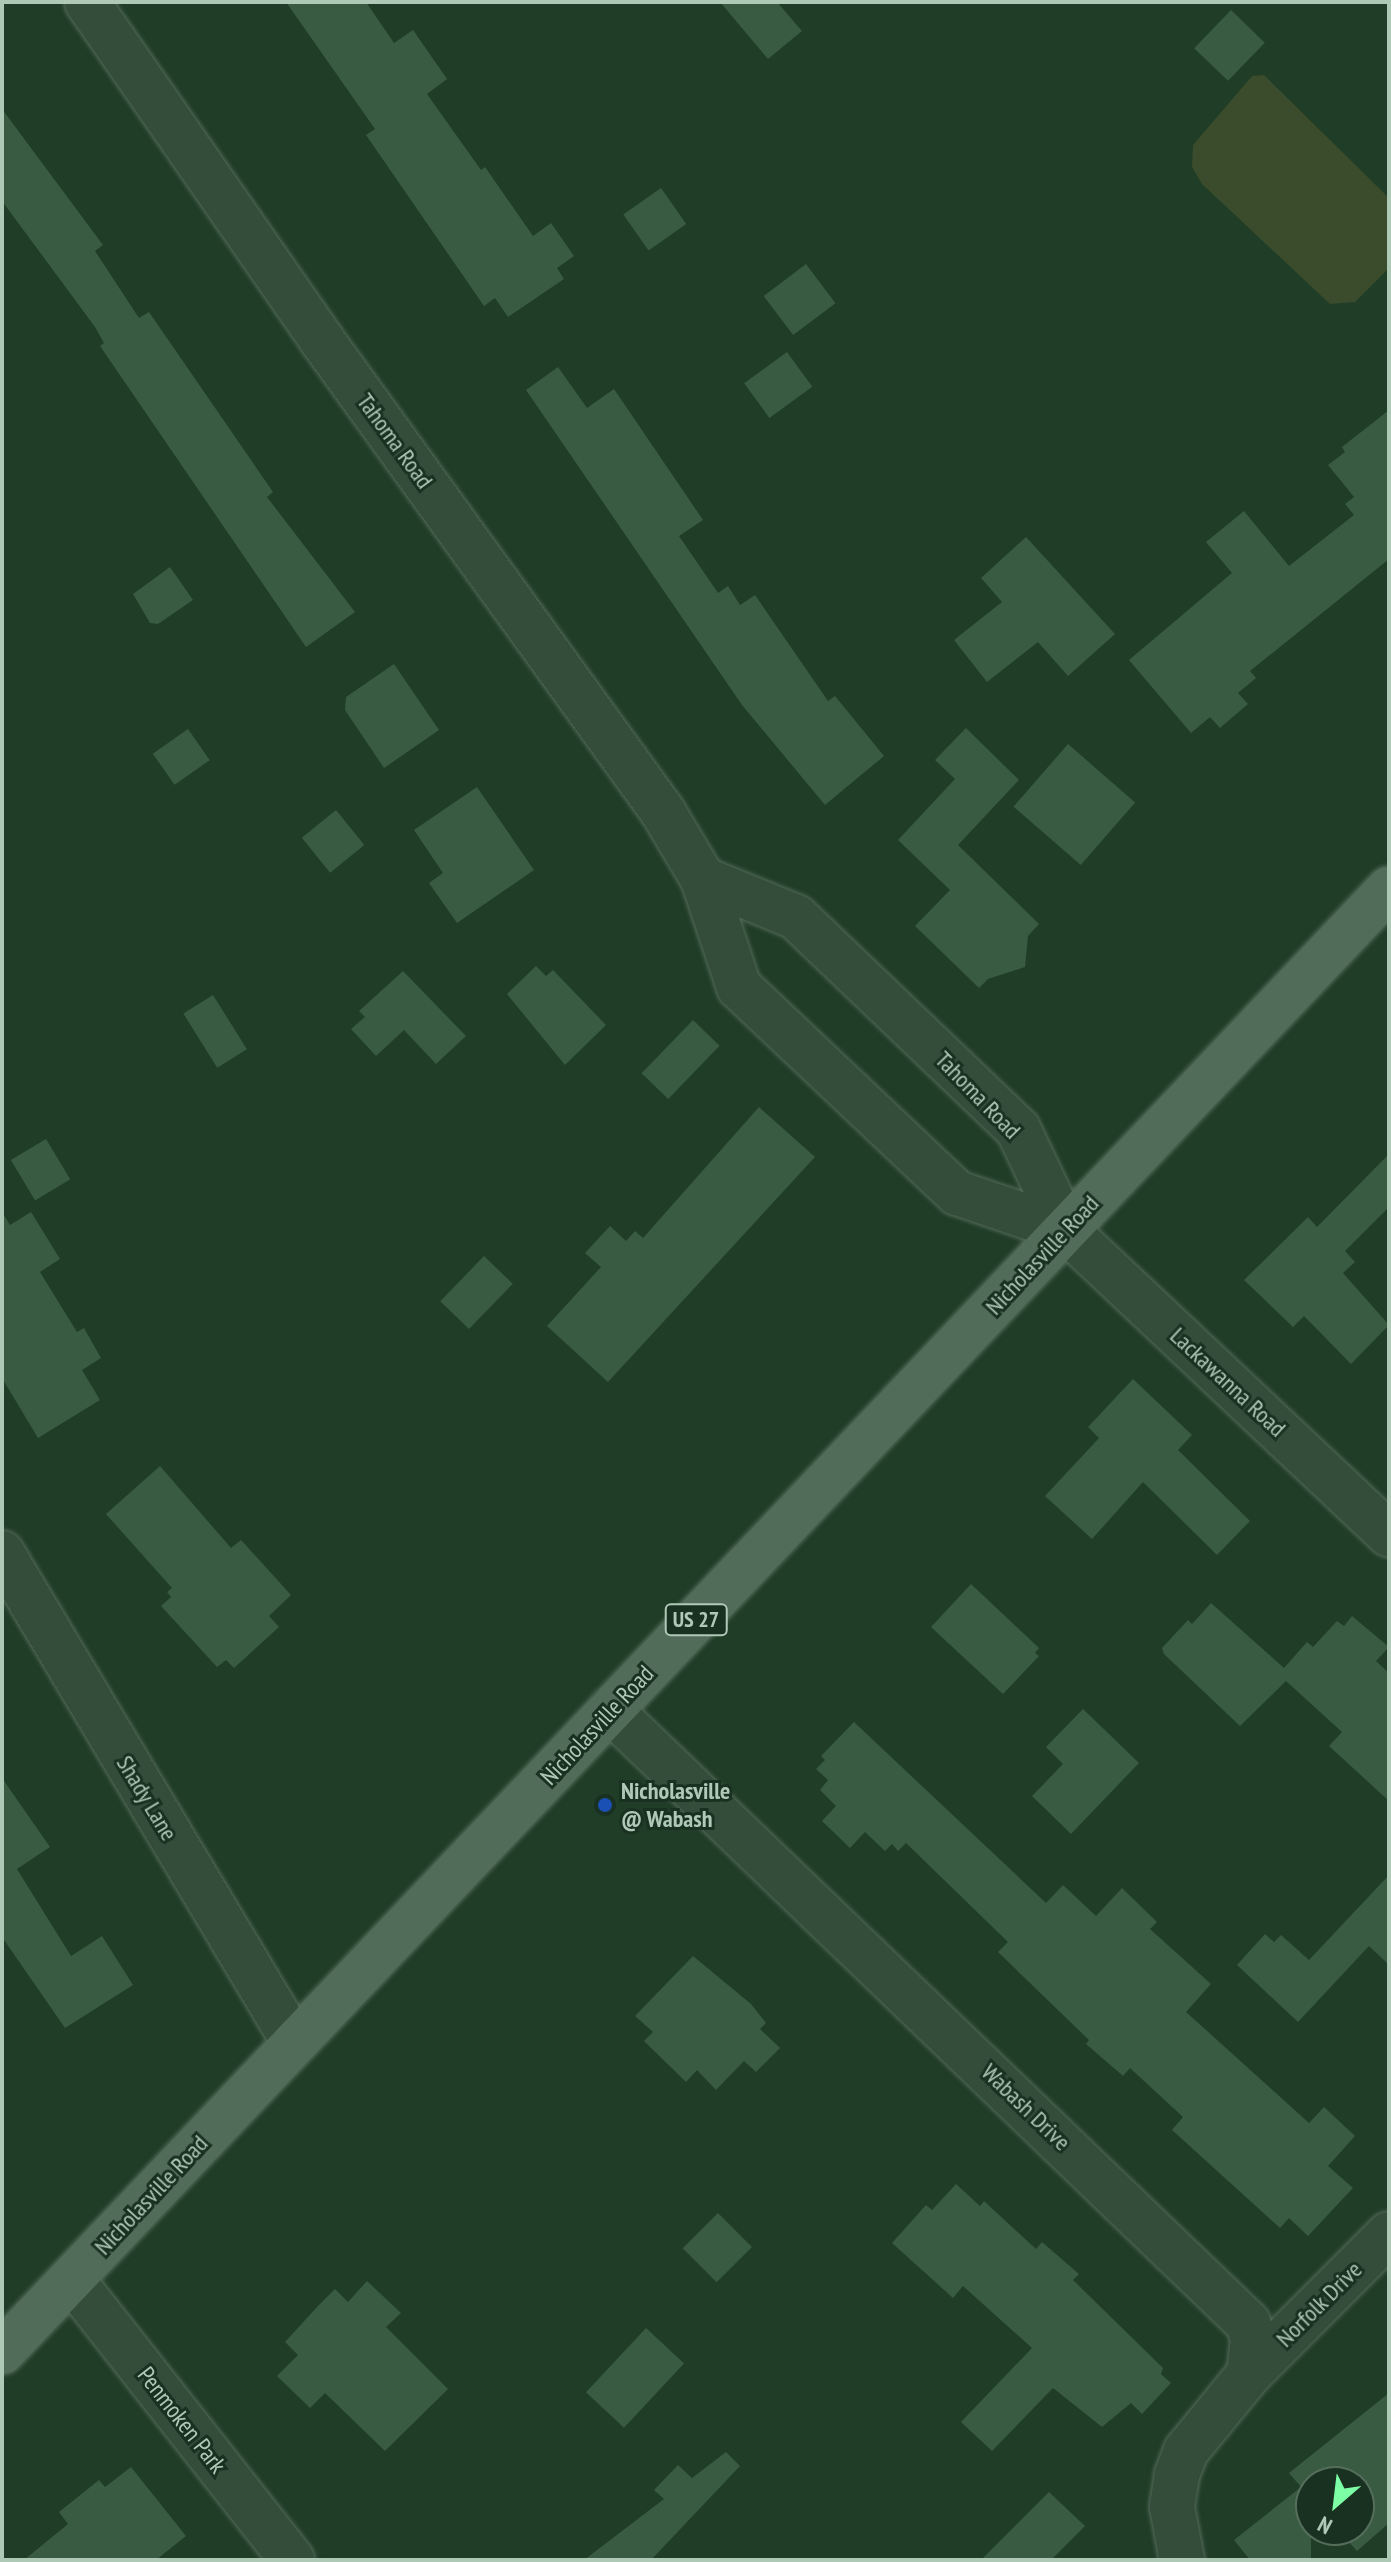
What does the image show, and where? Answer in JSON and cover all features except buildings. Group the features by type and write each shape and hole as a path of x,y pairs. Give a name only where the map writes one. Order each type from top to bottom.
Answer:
{"main road":[{"name":"Nicholasville Road","path":"2,2352 1389,889"}],"street":[{"name":"Tahoma Road","path":"87,2 321,339 663,812 703,879 739,987 957,1193 1066,1230"},
{"name":"Tahoma Road","path":"703,879 796,917 1018,1129 1066,1230"},
{"name":"Lackawanna Road","path":"1066,1230 1389,1534"},
{"name":"Shady Lane","path":"2,1553 294,2042"},
{"name":"Wabash Drive","path":"610,1710 1235,2306 1253,2338 1249,2374"},
{"name":"Norfolk Drive","path":"1249,2374 1389,2234"},
{"name":"Penmoken Park","path":"72,2280 292,2560"},
{"path":"1182,2560 1172,2507 1177,2475 1186,2451 1249,2374"}],"green space":[{"path":"1264,75 1389,198 1389,268 1355,302 1330,304 1202,184 1192,167 1193,145 1252,76"}],"place":[{"name":"Nicholasville @ Wabash","path":"605,1805"}]}
